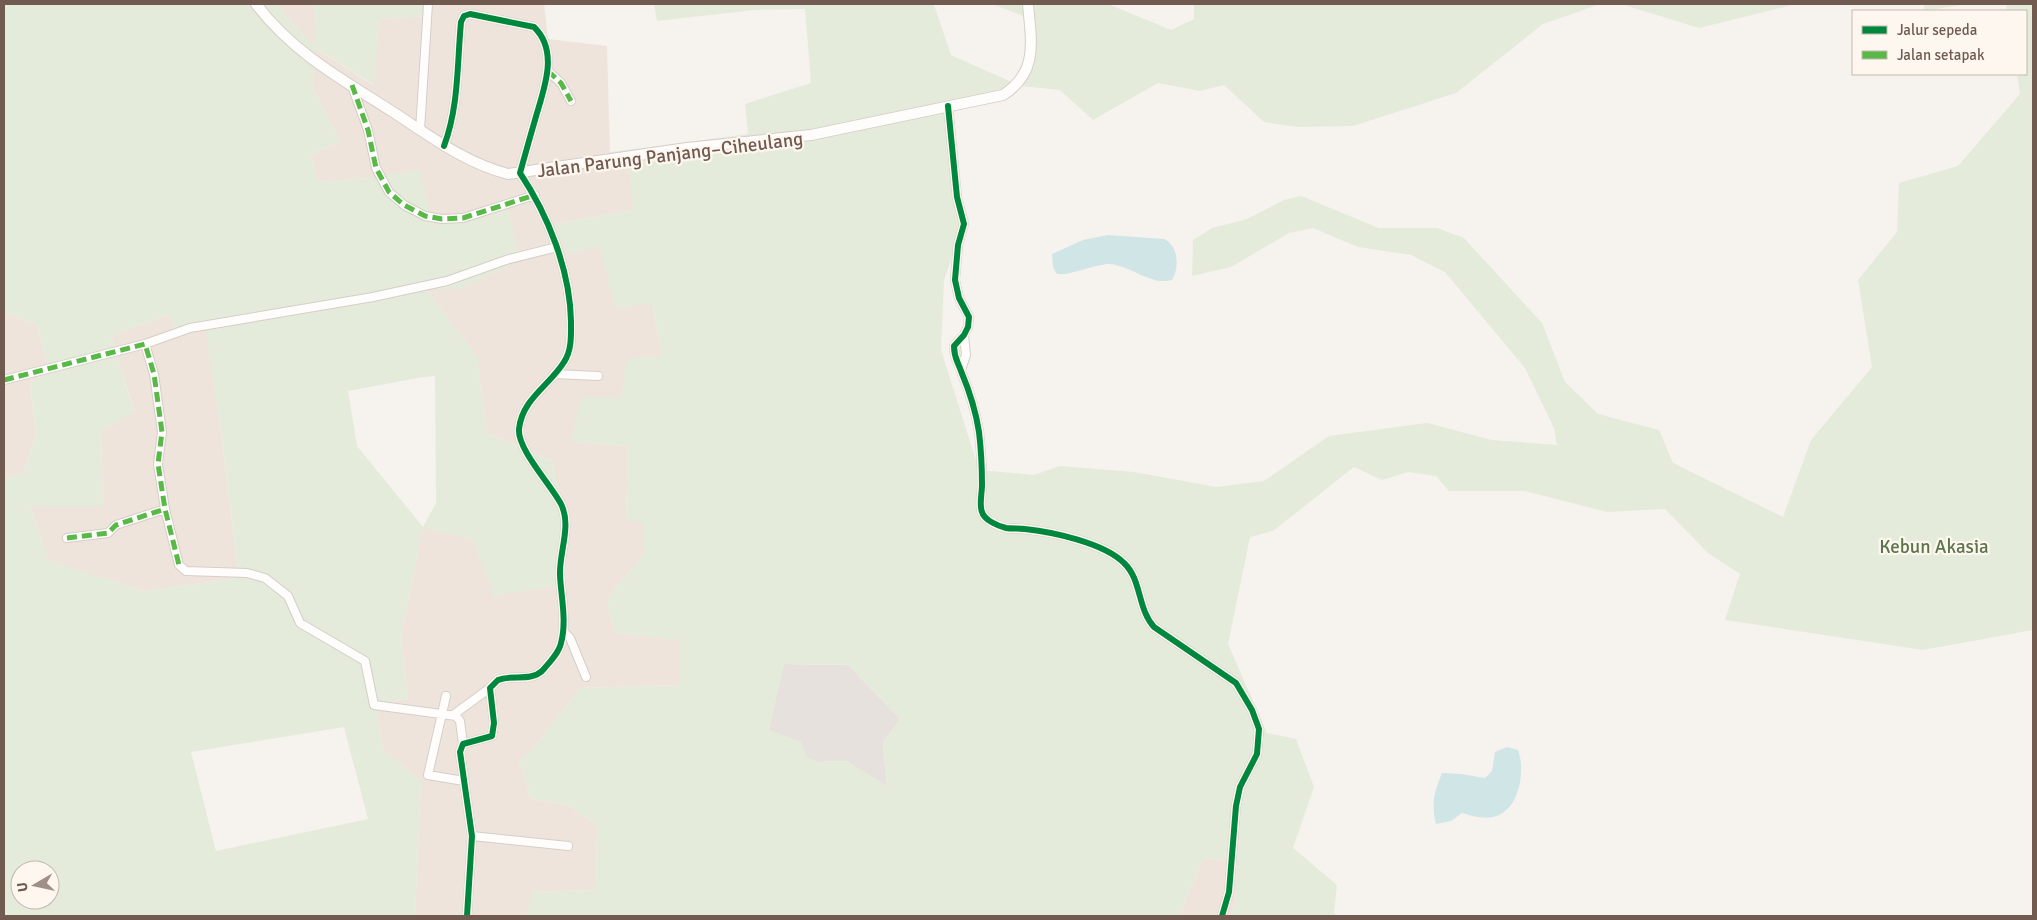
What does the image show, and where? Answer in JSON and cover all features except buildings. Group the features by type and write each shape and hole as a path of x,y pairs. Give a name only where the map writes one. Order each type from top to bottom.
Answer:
{"street":[{"name":"Jalan Parung Panjang–Ciheulang","path":"256,4 291,43 320,66 444,146 488,169 508,174 687,148 811,136 1003,95 1014,88 1023,78 1029,66 1031,54 1028,4"},
{"path":"420,130 428,4"},
{"path":"444,146 452,125 456,100 461,22 464,16 470,14 534,27 544,43 548,71 544,93 520,173 535,195 557,248 566,276 569,291 571,334 567,356 531,400 524,411 518,430 527,453 556,496 564,514 560,574 563,602 560,648 540,672 532,676 498,680 453,715"},
{"path":"548,71 561,83 571,101"},
{"path":"352,86 368,130 376,168 389,192 404,205 425,216 442,219 463,218 535,195"},
{"path":"948,106 957,197 964,224 958,245 955,268 959,298 969,317 968,327 964,336 954,346 954,358 961,370 979,432 982,478 981,511 986,519 1006,528 1046,532 1073,539 1097,547 1118,558 1134,575 1141,603 1148,620 1154,627 1228,677 1244,695 1259,728 1259,740 1257,754 1240,787 1234,820 1229,892 1222,916"},
{"path":"4,380 145,344 190,328 448,281 506,260 557,248"},
{"path":"145,344 154,374 162,432 158,464 164,509 179,565 186,571 247,572 265,578 288,596 300,623 365,661 374,704 453,715 460,721 463,744 460,752 472,836 467,916"},
{"path":"554,374 598,376"},
{"path":"67,538 108,533 116,526 164,509"},
{"path":"562,631 570,638 586,677"},
{"path":"463,744 489,739 492,736 494,723 490,688"},
{"path":"446,696 428,775 464,781"},
{"path":"472,836 568,846"}],"shaded area":[{"path":"276,4 316,4 315,48 373,85 379,19 430,16 430,4 544,4 548,39 607,46 610,152 628,150 634,210 554,224 600,247 652,304 662,356 621,399 571,442 628,446 626,520 643,521 643,556 607,599 615,633 680,639 680,685 580,688 541,739 519,762 531,799 568,805 597,826 596,890 533,892 526,916 415,916 421,781 383,750 378,722 378,704 408,699 401,637 423,527 473,539 495,596 571,519 557,486 552,461 487,433 477,357 426,289 461,289 506,198 434,227 367,178 318,182 311,155 340,141 312,87 314,48"},
{"path":"1108,235 1164,239 1169,242 1175,251 1177,263 1172,280 1164,281 1148,278 1117,265 1109,264 1066,274 1056,273 1053,267 1052,254 1083,240"},
{"path":"4,312 37,325 50,371 30,383 36,434 24,473 4,479"},
{"path":"169,314 206,327 239,578 145,591 49,562 30,506 103,506 101,430 134,411 111,336"},
{"path":"783,664 848,665 900,719 883,743 887,787 846,761 819,762 807,758 769,730"},
{"path":"1507,747 1518,750 1521,769 1518,790 1509,807 1502,814 1489,818 1462,813 1451,821 1436,824 1434,798 1442,773 1485,778 1492,771 1495,752"},
{"path":"1203,858 1237,862 1235,903 1230,916 1179,916"}],"green space":[{"path":"4,4 276,4 314,47 316,4 430,4 430,16 379,19 374,85 315,48 312,87 340,141 311,155 318,182 367,178 420,170 434,227 506,197 520,261 461,289 427,290 477,357 487,433 552,461 557,486 571,519 560,585 494,596 473,539 423,528 401,637 408,699 378,704 378,722 383,750 421,781 415,916 4,916 4,479 24,473 36,434 30,383 50,371 37,325 4,312","holes":["169,314 177,336 205,327 220,424 239,578 145,591 49,561 30,506 103,506 101,431 134,412 111,336","435,376 436,503 423,527 357,446 348,391","344,727 368,819 216,851 191,752"]},
{"name":"Kebun Akasia","path":"654,4 931,4 934,5 951,55 1021,86 998,97 944,107 962,228 944,280 941,350 979,470 1034,475 1060,466 1134,472 1216,487 1264,481 1329,436 1427,423 1492,440 1557,445 1554,428 1525,368 1445,272 1411,255 1358,247 1313,228 1289,233 1231,267 1192,276 1193,240 1212,228 1247,219 1284,200 1301,196 1379,228 1437,228 1464,238 1542,323 1565,382 1598,414 1659,430 1673,463 1783,517 1811,440 1872,367 1858,280 1897,232 1899,183 1958,166 2020,94 2017,75 2027,75 2027,10 2007,10 2006,4 2033,4 2033,630 1923,650 1725,620 1740,574 1708,553 1665,509 1607,512 1525,491 1449,491 1436,476 1408,472 1382,480 1354,467 1273,531 1250,537 1228,644 1267,733 1296,739 1314,787 1293,848 1337,885 1334,913 1338,916 1230,916 1235,903 1237,862 1203,858 1179,916 526,916 532,892 596,890 597,826 568,805 531,799 519,762 541,739 580,688 680,685 680,640 615,633 607,599 643,556 643,522 626,520 628,446 571,442 581,398 621,398 627,358 662,356 652,304 615,308 600,247 567,254 554,224 633,210 628,150 748,134 745,104 811,83 805,9 754,10 657,21","holes":["784,664 848,665 900,719 883,743 887,786 846,761 819,762 807,758 801,742 769,730"]},
{"path":"992,4 1108,4 1171,30 1194,19 1194,4 1600,4 1543,24 1456,93 1353,126 1298,127 1264,122 1224,85 1200,91 1158,83 1093,120 1060,90 1021,86 1031,19"},
{"path":"1621,4 1796,4 1699,28"},
{"path":"1924,4 1965,4 1931,10 1925,10"}],"marked path":[{"path":"548,71 561,83 571,101"},
{"path":"352,85 368,130 376,168 389,192 404,205 425,216 442,219 463,218 535,195"},
{"path":"4,380 145,344 154,374 162,432 158,464 165,509 179,565"},
{"path":"67,538 108,533 116,525 165,509"}],"cycle path":[{"path":"444,146 455,100 461,22 464,16 470,14 534,27 542,37 546,48 547,72 542,97 520,173 540,207 562,263 570,302 571,337 567,357 525,409 519,429 523,447 557,496 564,512 565,530 560,566 564,626 558,650 542,671 532,676 503,678 490,688 494,723 492,736 463,744 460,752 472,836 467,916"},
{"path":"948,106 957,197 964,224 958,245 955,280 959,298 969,317 968,327 964,335 954,346 954,350 972,401 979,432 982,465 981,509 983,515 988,520 1003,527 1063,536 1091,544 1115,556 1124,563 1134,577 1145,611 1154,627 1236,683 1252,710 1259,729 1257,754 1240,787 1236,806 1229,892 1222,916"}]}
